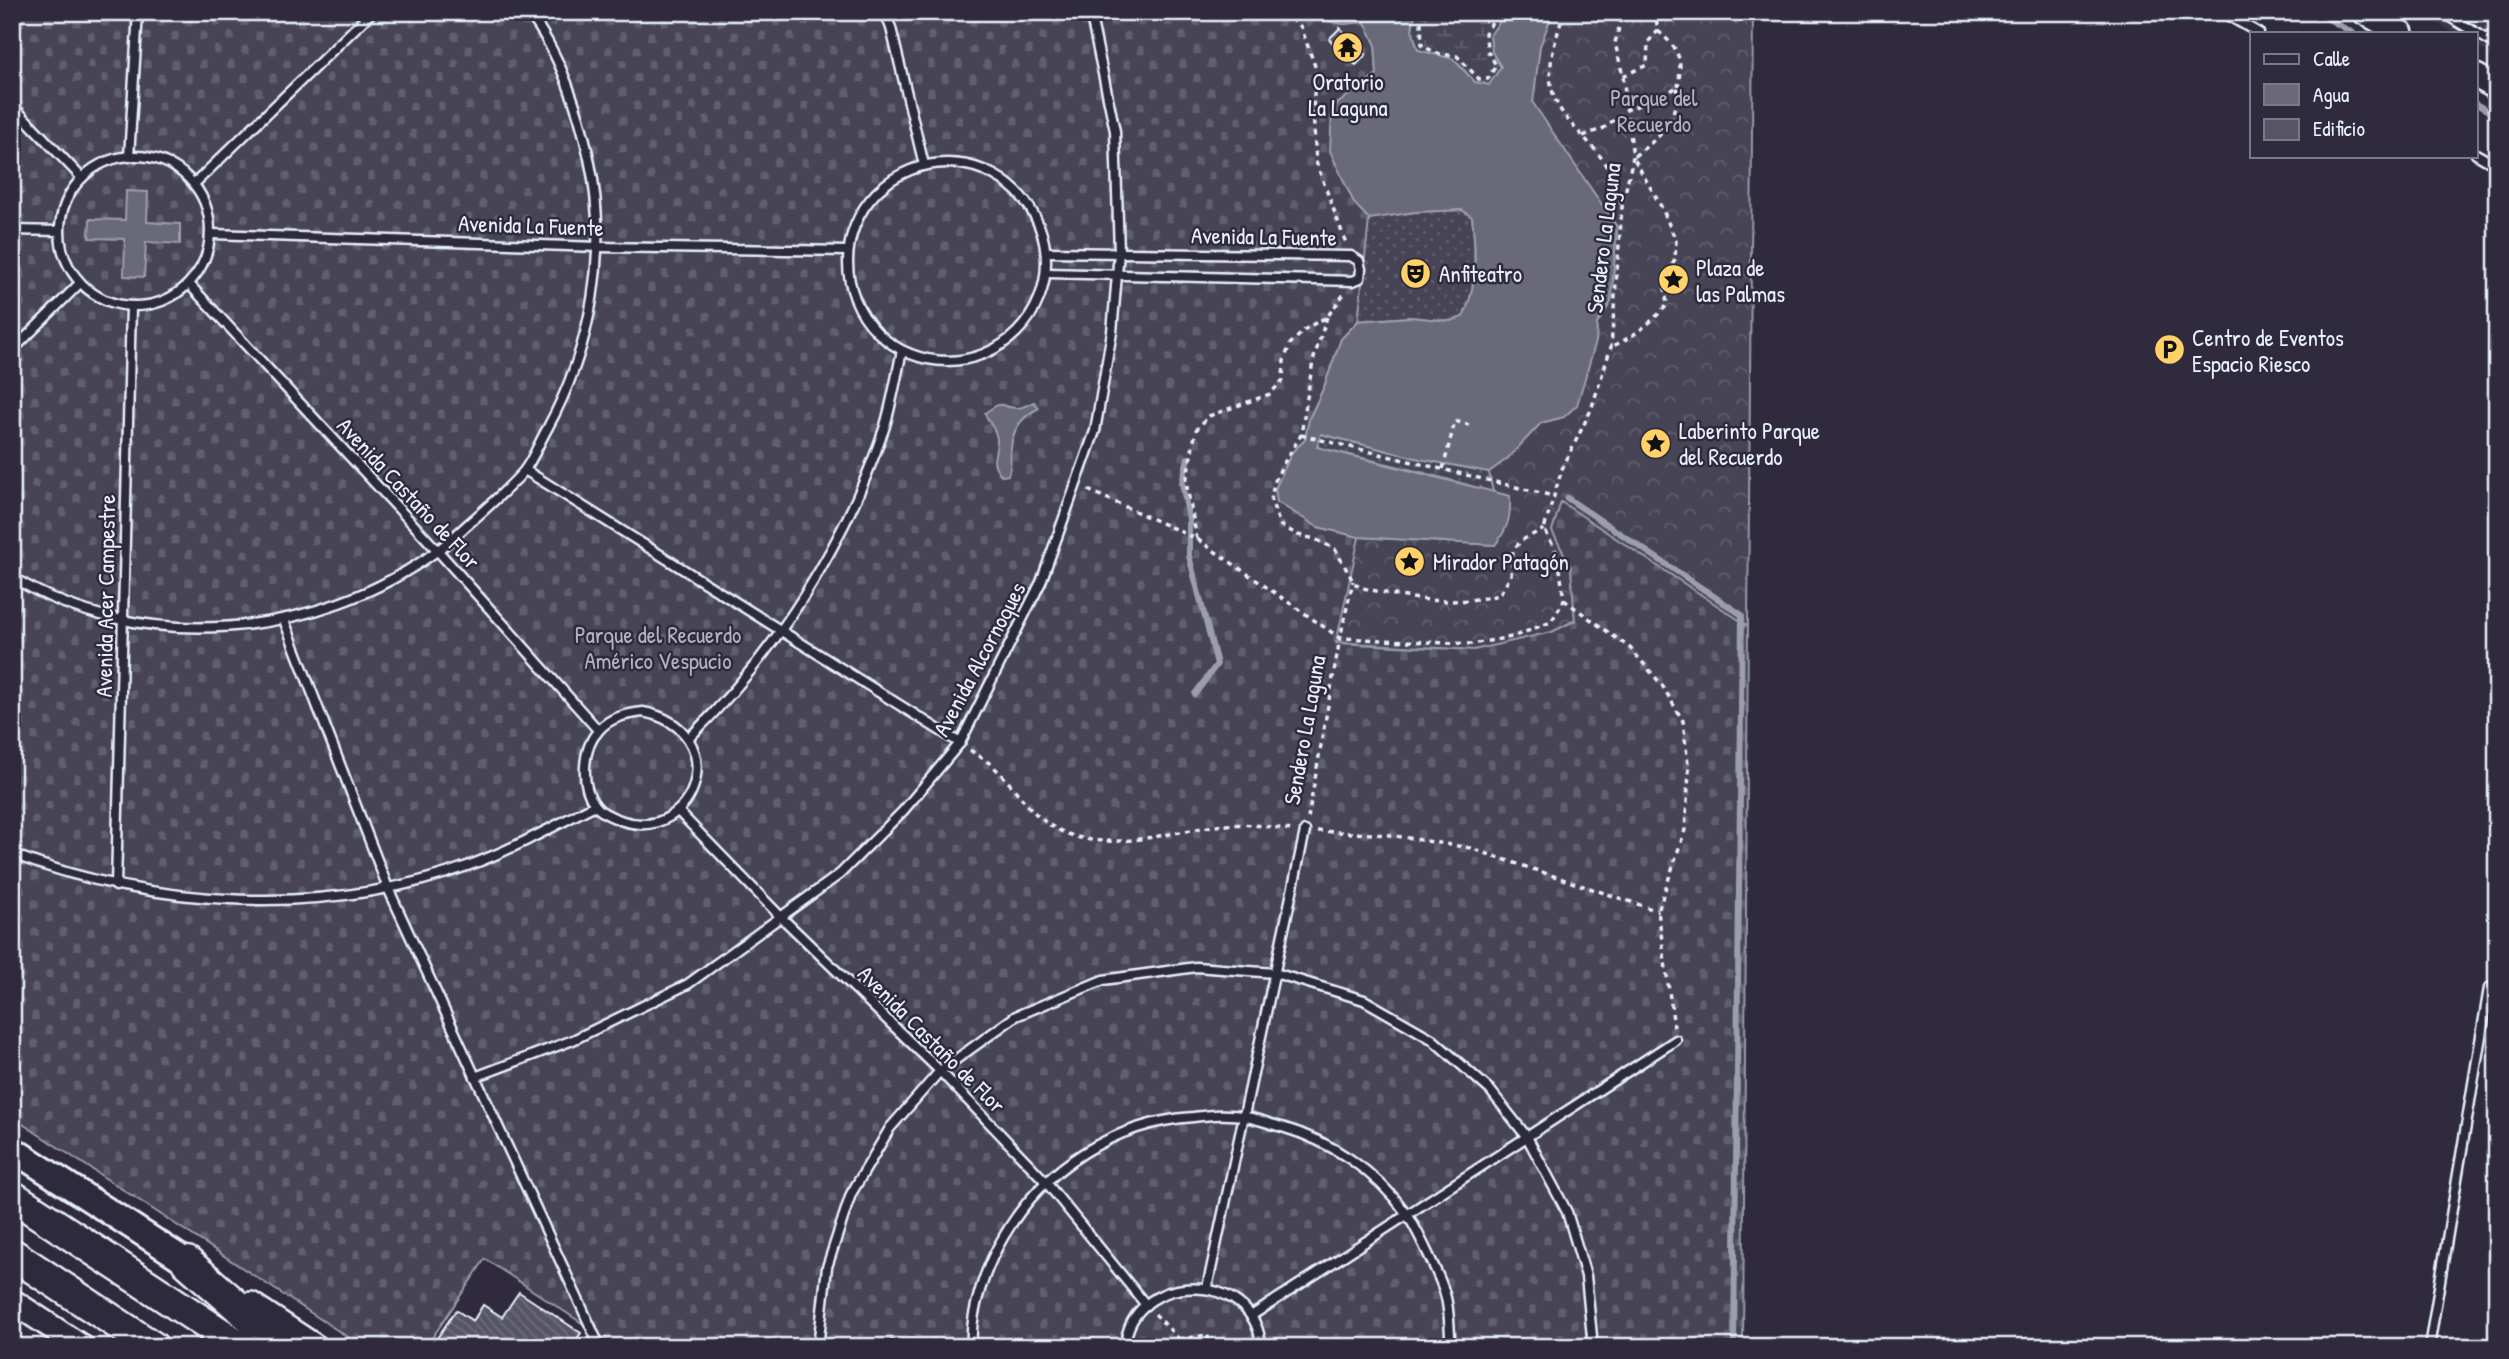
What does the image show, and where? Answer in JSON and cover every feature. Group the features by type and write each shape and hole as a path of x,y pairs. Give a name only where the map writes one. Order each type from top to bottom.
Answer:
{"highway":[{"path":"12,1196 241,1347"},
{"path":"12,1255 153,1347"},
{"path":"187,1262 284,1347"}],"main road":[{"path":"2364,12 2399,32"},
{"path":"2478,77 2497,88"},
{"path":"12,1149 316,1347"},
{"path":"12,1301 82,1347"}],"lane":[{"path":"130,157 138,12"},
{"path":"194,184 372,12"},
{"path":"12,577 77,607 125,621 186,628 239,627 284,620 345,601 396,577 438,551 524,470 564,397 589,324 598,247 595,185 582,123 559,64 531,15 544,12"},
{"path":"885,12 891,27 924,165"},
{"name":"Avenida Alcornoques","path":"475,1077 573,1040 688,984 840,874 903,811 960,743 1041,582 1096,431 1112,332 1119,252 1115,131 1090,12"},
{"path":"2222,12 2257,32"},
{"path":"2441,12 2475,32"},
{"path":"2478,34 2497,45"},
{"path":"12,105 82,178"},
{"path":"2478,155 2497,166"},
{"path":"130,157 153,159 176,168 194,184 206,205 212,233 201,268 189,284 170,298 148,305 131,306 101,298 80,283 66,261 59,231 68,198 82,178 111,160 130,157"},
{"path":"954,162 984,169 1010,184 1030,206 1043,233 1048,274 1041,296 1024,326 998,348 966,360 931,363 902,351 877,334 859,310 849,281 848,251 856,222 872,196 896,177 924,165 954,162"},
{"path":"12,230 59,231"},
{"name":"Avenida La Fuente","path":"212,233 598,247 848,251"},
{"name":"Avenida La Fuente","path":"1047,252 1350,257 1359,261 1361,269 1360,278 1353,281 1048,274"},
{"path":"12,351 80,283"},
{"name":"Avenida Castaño de Flor","path":"189,284 438,551 598,730"},
{"name":"Avenida Acer Campestre","path":"116,887 125,621 131,306"},
{"path":"689,738 724,703 781,632 827,556 860,493 885,426 902,351"},
{"path":"524,470 960,743"},
{"path":"284,620 388,888 600,1347"},
{"path":"643,712 660,715 674,723 689,738 696,754 697,773 693,790 678,811 651,824 633,824 615,819 595,805 585,780 584,764 598,730 625,714 643,712"},
{"path":"12,854 55,870 116,887 218,900 328,897 388,888 470,865 544,832 595,805"},
{"name":"Avenida Castaño de Flor","path":"678,811 781,917 940,1071 1045,1181 1146,1305"},
{"name":"Sendero La Laguna","path":"1208,1288 1305,831"},
{"path":"817,1344 827,1267 852,1194 890,1128 940,1071 1016,1016 1103,980 1196,967 1275,973 1364,1000 1432,1039 1490,1090 1527,1137 1567,1212 1586,1276 1593,1347"},
{"path":"2429,1347 2489,988"},
{"path":"1251,1316 1676,1040"},
{"path":"971,1343 978,1296 993,1254 1016,1215 1045,1181 1082,1153 1124,1131 1169,1119 1216,1115 1244,1116 1308,1135 1351,1158 1387,1190 1408,1214 1445,1294 1451,1347"},
{"path":"1125,1347 1133,1322 1146,1305 1164,1293 1185,1287 1208,1288 1225,1294 1251,1316 1261,1347"}],"path":[{"path":"1284,12 1301,27 1316,69 1313,109 1316,162 1350,257"},
{"path":"1424,12 1421,23 1422,46 1440,54 1457,56 1479,79 1488,79 1496,65 1488,52 1485,33 1499,12"},
{"path":"1564,12 1557,35 1552,69 1553,93 1569,122 1602,158 1622,206"},
{"name":"Sendero La Laguna","path":"1544,529 1562,469 1591,410 1611,347 1622,206 1633,157 1623,76 1615,43 1623,12"},
{"path":"1611,347 1629,339 1650,324 1667,304 1664,278 1675,260 1676,241 1671,226 1633,157 1666,130 1676,109 1681,72 1679,52 1673,43 1658,31 1655,12"},
{"path":"1623,76 1647,65 1648,42 1658,31"},
{"path":"1583,136 1604,128 1626,110 1662,96 1678,86"},
{"path":"1353,281 1327,317 1313,361 1301,435 1274,483 1271,500 1280,525 1335,549 1359,587 1432,602 1471,601 1499,595 1511,576 1513,550 1522,540 1544,529 1558,555 1564,600 1630,648 1662,685 1683,721 1689,773 1685,830 1658,911 1676,1040"},
{"path":"1196,539 1186,482 1196,430 1209,416 1270,394 1283,380 1284,361 1290,344 1308,327 1327,317"},
{"path":"1443,470 1455,421 1469,425"},
{"path":"1301,435 1553,496"},
{"path":"1076,485 1196,539 1340,638 1353,581"},
{"name":"Sendero La Laguna","path":"1305,831 1340,638 1471,644 1512,636 1551,622 1564,600"},
{"path":"960,743 995,768 1031,810 1053,827 1076,836 1126,841 1230,824 1391,835 1470,848 1658,911"},
{"path":"1146,1305 1179,1339 1180,1347"},
{"path":"1179,1339 1208,1335 1209,1347"},
{"path":"817,1344 971,1343"}],"shaded area":[{"path":"2418,12 2497,12 2497,58 2478,47 2478,32 2452,32"}],"green space":[{"name":"Parque del Recuerdo Américo Vespucio","path":"12,12 1312,12 1317,19 1344,24 1365,22 1375,43 1377,74 1332,108 1354,203 1369,219 1358,321 1341,339 1309,419 1305,440 1292,452 1276,489 1277,502 1318,527 1359,537 1336,643 1474,650 1552,632 1575,621 1571,567 1552,531 1561,502 1748,626 1743,1347 618,1347 485,1259 426,1347 363,1347 12,1117"},
{"path":"1415,12 1507,12 1492,52 1501,67 1489,85 1475,82 1453,59 1418,50 1412,30"},
{"name":"Parque del Recuerdo","path":"1553,12 1753,12 1748,626 1561,502 1552,531 1571,567 1575,620 1552,632 1474,650 1335,642 1359,537 1495,545 1510,496 1493,492 1489,472 1508,458 1541,423 1563,417 1596,341 1597,324 1611,302 1617,227 1532,103 1540,46"},
{"path":"1462,210 1472,217 1475,255 1471,293 1464,317 1450,321 1410,317 1358,321 1369,219 1415,212"},
{"path":"1320,434 1420,459 1489,472 1493,492 1317,447"}],"water":[{"path":"1312,12 1415,12 1412,30 1418,50 1453,59 1475,82 1489,85 1501,67 1492,52 1490,35 1507,12 1553,12 1540,46 1533,103 1617,227 1611,302 1597,324 1596,341 1577,405 1564,417 1541,423 1508,458 1489,472 1420,459 1321,434 1317,447 1510,496 1508,522 1495,545 1359,537 1318,527 1277,502 1275,489 1292,452 1305,440 1309,419 1341,339 1358,321 1410,317 1450,321 1463,317 1475,268 1472,217 1462,210 1415,212 1369,219 1354,203 1330,151 1332,108 1377,74 1375,43 1365,22 1344,24 1316,19"},
{"path":"126,191 148,192 147,222 180,224 180,244 146,242 144,277 124,276 125,239 89,238 90,219 125,220"},
{"path":"1034,402 1039,408 1023,419 1016,429 1008,475 1002,476 994,461 996,435 985,413 999,405 1019,408"}],"building":[{"name":"Oratorio La Laguna","path":"1340,28 1366,55 1356,65 1329,39"},
{"path":"519,1292 581,1333 577,1339 588,1347 431,1347 456,1310 473,1321 483,1305 502,1317"}],"waterway":[{"path":"2316,12 2351,32"},
{"path":"2478,105 2497,116"},
{"path":"1188,458 1182,483 1189,519 1189,556 1217,664 1195,694"},
{"path":"1567,498 1742,615 1734,1347"}],"place":[{"name":"Oratorio La Laguna","path":"1348,47"},
{"name":"Anfiteatro","path":"1416,273"},
{"name":"Plaza de las Palmas","path":"1673,280"},
{"name":"Centro de Eventos Espacio Riesco","path":"2169,350"},
{"name":"Laberinto Parque del Recuerdo","path":"1656,443"},
{"name":"Mirador Patagón","path":"1410,561"}]}
